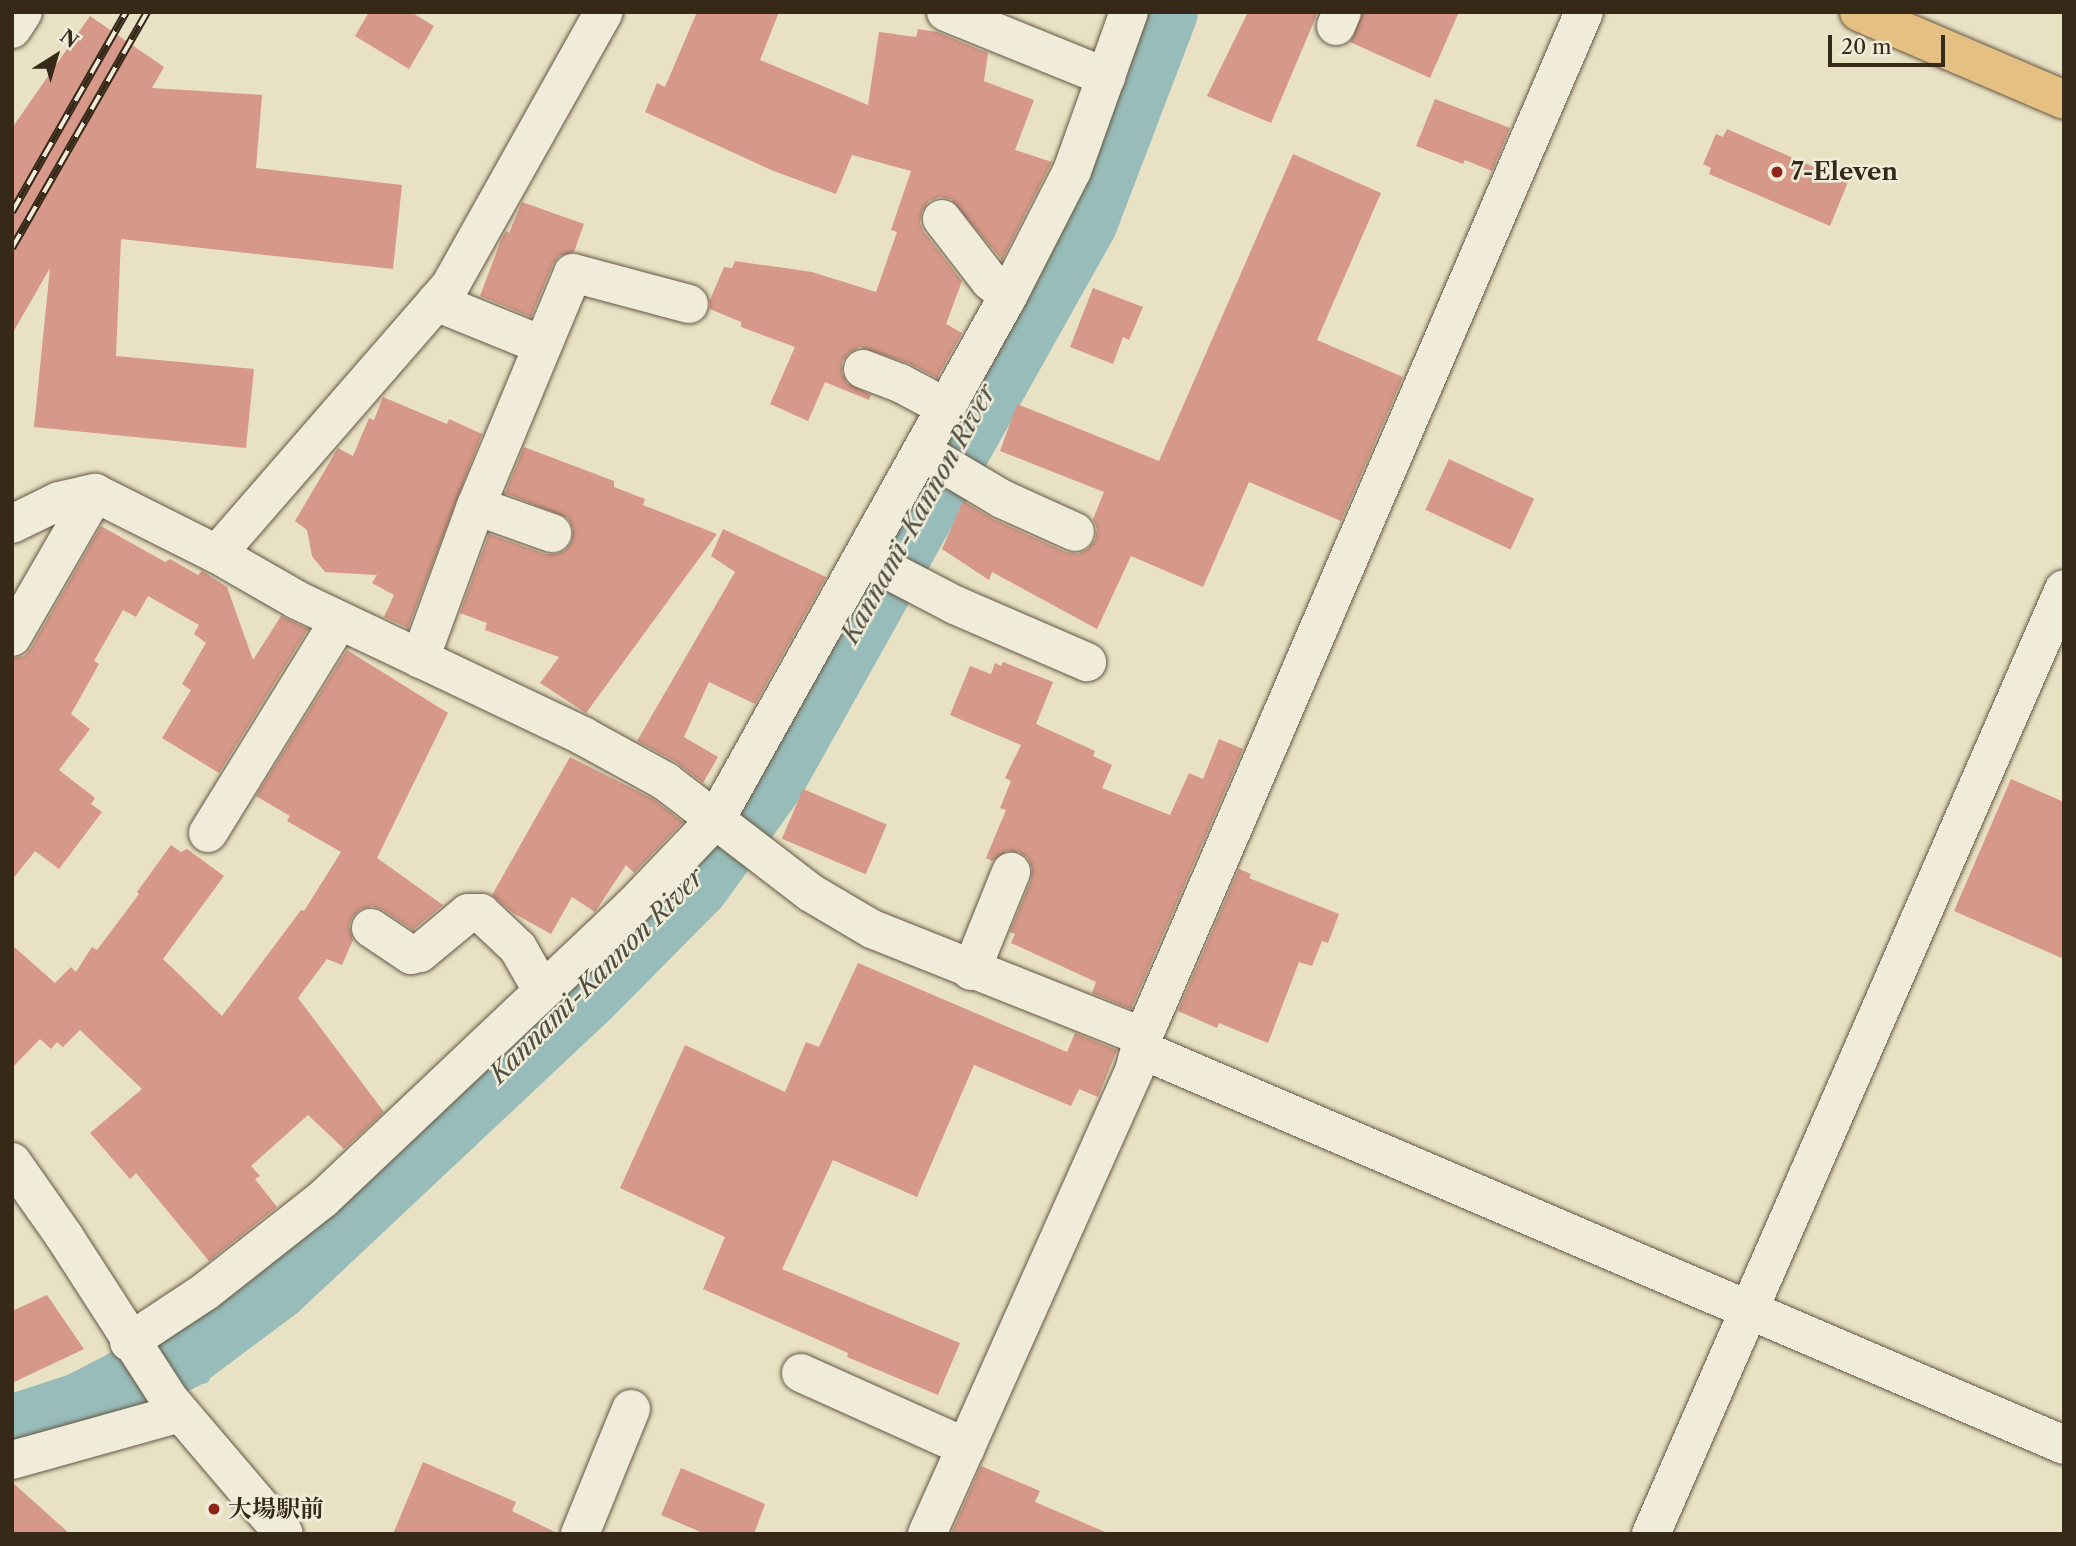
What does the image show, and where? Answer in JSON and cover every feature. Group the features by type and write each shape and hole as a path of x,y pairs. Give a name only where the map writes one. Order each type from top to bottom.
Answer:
{"main road":[{"path":"1860,12 2064,100"}],"street":[{"path":"12,29 23,12"},
{"path":"217,554 450,286 604,12"},
{"path":"946,12 1105,77"},
{"path":"131,1345 323,1199 633,906 716,819 882,568 940,463 947,408 1072,171 1129,12"},
{"path":"927,1534 1142,1044 1584,12"},
{"path":"942,219 990,281 1008,296"},
{"path":"420,659 476,506 573,273 689,304"},
{"path":"436,302 542,345"},
{"path":"863,369 901,383 947,408"},
{"path":"940,463 1075,532"},
{"path":"12,637 95,493"},
{"path":"12,524 59,501 95,493 217,554 339,621 583,736 665,781 811,893 872,929 2064,1445"},
{"path":"476,506 552,533"},
{"path":"882,568 1087,662"},
{"path":"1651,1534 2064,589"},
{"path":"208,833 339,621"},
{"path":"971,971 1011,872"},
{"path":"371,928 411,955 420,953 468,913 472,911 481,914 518,948 542,990"},
{"path":"12,1162 64,1236 131,1345 175,1406 285,1534"},
{"path":"801,1373 966,1447"},
{"path":"12,1460 175,1406"},
{"path":"580,1534 631,1409"}],"building":[{"path":"369,12 411,12 434,26 409,69 355,36"},
{"path":"697,12 779,12 760,60 868,105 879,32 916,37 918,29 937,32 988,53 984,81 1034,100 1015,150 1052,162 1002,260 951,199 940,197 929,201 922,211 920,223 924,232 962,281 946,324 962,333 937,378 908,363 860,347 849,353 842,362 842,373 847,383 871,395 869,400 825,382 808,421 770,404 795,347 741,327 741,322 710,309 710,300 724,267 732,268 735,261 812,272 876,292 897,232 891,230 911,171 852,155 836,194 771,170 645,112 657,83 665,87"},
{"path":"1248,12 1318,12 1271,123 1207,96"},
{"path":"1363,12 1459,12 1430,78 1350,42"},
{"path":"90,16 164,67 152,88 262,95 256,168 402,185 393,269 121,239 116,356 254,369 246,448 34,427 50,268 12,334 12,128"},
{"path":"1435,99 1510,128 1492,171 1465,160 1463,164 1416,146"},
{"path":"1727,129 1848,182 1830,226 1709,174 1711,168 1703,164 1716,134 1723,137"},
{"path":"1293,154 1381,193 1317,340 1403,377 1341,521 1249,482 1203,587 1131,556 1097,629 992,572 989,580 942,549 963,501 993,519 1066,552 1078,554 1088,549 1095,540 1097,529 1093,519 1104,492 1000,451 1017,404 1159,461"},
{"path":"522,202 584,224 574,252 559,256 553,264 531,317 480,296 501,240 506,231 509,233"},
{"path":"1093,288 1143,307 1129,340 1123,337 1113,364 1070,347"},
{"path":"383,397 447,424 449,419 482,434 408,628 384,617 394,595 372,583 377,575 325,572 312,556 307,530 295,521 338,448 353,456 369,418 374,420"},
{"path":"524,447 614,481 614,487 645,499 643,505 717,534 586,713 540,683 559,657 485,630 487,623 460,613 489,534 545,554 557,554 566,550 572,541 573,528 568,518 505,493"},
{"path":"1449,459 1534,499 1511,549 1425,510"},
{"path":"101,526 165,562 170,559 198,575 202,571 227,587 253,660 281,616 308,629 219,773 162,738 191,690 182,684 206,643 194,634 199,625 148,596 136,617 123,610 94,661 99,664 71,714 90,729 59,770 95,798 91,804 102,812 59,869 35,851 12,880 12,659 24,656 31,648"},
{"path":"723,529 826,577 755,704 709,682 684,737 718,757 703,783 676,762 637,741 735,572 711,556"},
{"path":"347,650 448,713 377,858 443,905 413,930 383,910 372,906 361,909 353,916 349,926 353,940 342,965 327,959 298,998 384,1112 344,1149 308,1115 251,1166 260,1176 255,1179 277,1207 209,1261 136,1173 130,1179 90,1133 142,1089 80,1030 63,1047 57,1042 51,1049 40,1039 12,1068 12,945 55,983 71,967 76,972 92,947 97,950 139,894 137,892 171,845 181,852 187,849 224,876 163,959 222,1016 301,910 304,911 341,852 287,821 290,816 256,796"},
{"path":"1003,662 1053,682 1036,724 1095,751 1093,756 1112,765 1102,788 1170,815 1189,773 1203,779 1219,739 1243,749 1131,1009 1092,993 1096,982 1011,943 1015,934 1010,932 1031,880 1032,868 1028,858 1019,852 1007,851 992,861 986,858 1006,810 1000,808 1011,781 1005,778 1021,745 950,715 970,666 991,674 995,663 1001,666"},
{"path":"570,757 653,799 683,822 634,873 626,865 595,912 572,897 551,934 513,913 492,895"},
{"path":"2011,779 2064,802 2064,959 1954,911"},
{"path":"803,789 887,825 866,874 782,839"},
{"path":"1239,869 1251,874 1249,878 1339,914 1328,943 1322,941 1312,966 1299,962 1268,1043 1219,1023 1217,1028 1178,1011"},
{"path":"858,963 1067,1052 1075,1033 1117,1050 1098,1097 1079,1089 1071,1106 974,1065 917,1197 833,1160 782,1269 960,1343 938,1395 847,1357 848,1353 703,1289 725,1237 620,1188 685,1045 785,1092 806,1042 819,1047"},
{"path":"47,1295 84,1349 12,1383 12,1311"},
{"path":"423,1462 516,1502 512,1511 559,1534 393,1534"},
{"path":"981,1466 1040,1491 1035,1502 1110,1534 951,1534"},
{"path":"681,1468 765,1504 754,1534 705,1534 661,1515"},
{"path":"12,1482 70,1534 12,1534"}],"waterway":[{"name":"Kannami-Kannon River","path":"12,1430 82,1407 184,1354 275,1286 585,995 695,884 770,780 1083,221 1163,12"},
{"path":"184,1354 204,1378"}],"railway":[{"path":"12,212 126,12"},
{"path":"12,248 147,12"}],"place":[{"name":"7-Eleven","path":"1777,172"},
{"name":"大場駅前","path":"214,1509"}]}
